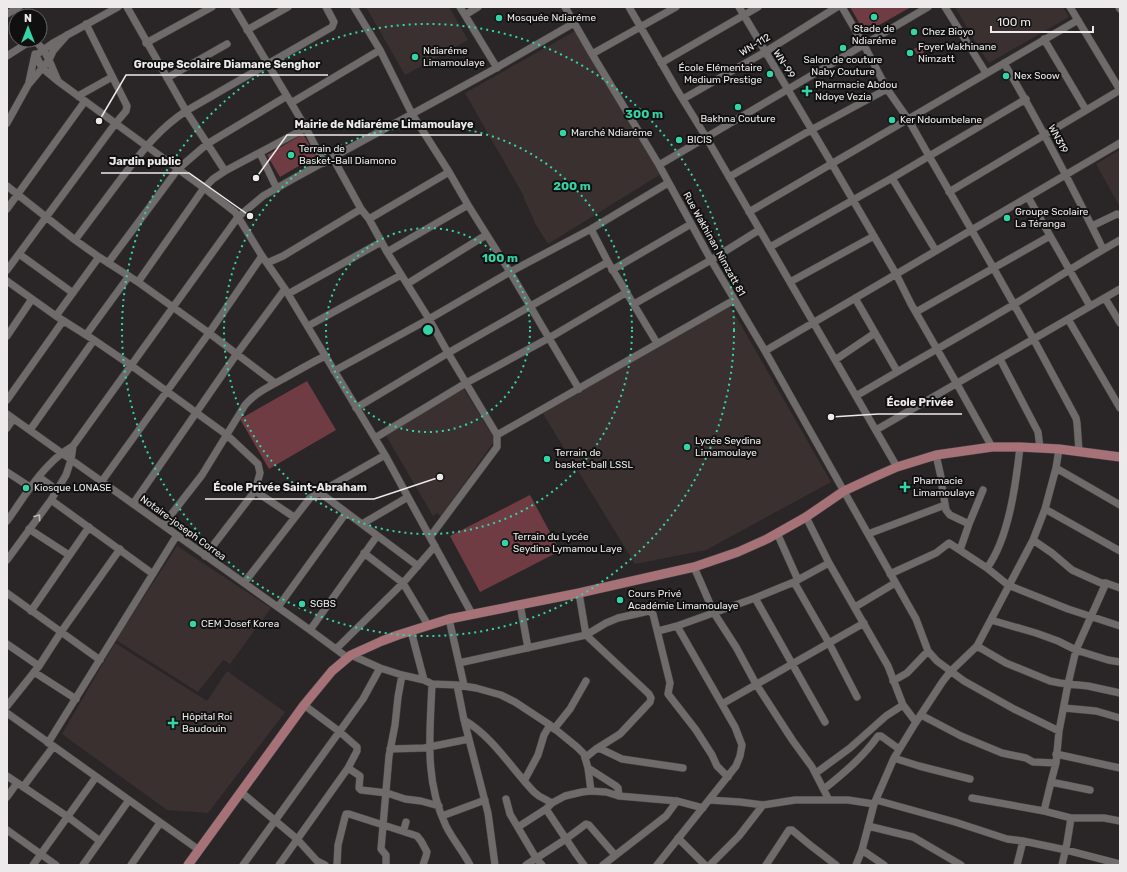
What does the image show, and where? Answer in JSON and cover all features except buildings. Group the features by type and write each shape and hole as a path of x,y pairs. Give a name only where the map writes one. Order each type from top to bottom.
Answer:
{"main road":[{"path":"188,865 304,705 332,671 350,657 382,641 449,619 579,593 694,567 738,552 777,533 806,517 844,491 872,478 936,455 992,447 1020,447 1060,449 1120,457"}],"street":[{"path":"28,85 36,55 43,49 118,7"},
{"path":"127,7 146,43 186,111 225,172"},
{"path":"146,43 212,7"},
{"path":"234,7 306,128 324,163"},
{"path":"247,30 288,7"},
{"path":"75,240 146,146 163,128 186,111 332,27 334,22 326,7"},
{"path":"354,7 380,50 412,114 510,272 579,389"},
{"path":"460,7 497,68"},
{"path":"465,15 478,7"},
{"name":"Rue Wakhinan Nimzatt 81","path":"565,7 659,165 711,260 765,351 844,491 916,619 928,651"},
{"path":"629,7 770,247 897,468"},
{"path":"592,54 676,7"},
{"name":"WN-99","path":"739,7 896,274 936,349 992,447"},
{"path":"662,63 758,7"},
{"name":"WN-112","path":"683,99 765,52 837,7"},
{"path":"842,7 887,89 908,119 972,230 1076,418 1079,451"},
{"path":"659,165 928,7"},
{"path":"944,7 986,73"},
{"path":"949,192 1120,90 1070,7"},
{"path":"749,212 1078,20"},
{"path":"8,519 38,477 62,453 73,446 238,217 263,196 497,68 574,23"},
{"path":"7,270 126,111 127,106 86,24"},
{"path":"7,123 28,85 67,35"},
{"path":"1044,39 1086,110"},
{"path":"167,78 227,44"},
{"path":"7,56 20,48"},
{"path":"35,48 36,55 42,68 59,82 232,209 308,326 375,438 472,614"},
{"path":"43,49 59,82"},
{"path":"291,103 380,50"},
{"name":"WN319","path":"1004,63 1026,99 1103,249"},
{"path":"78,96 112,77"},
{"path":"729,177 887,89"},
{"path":"108,263 178,169 207,144 287,96"},
{"path":"770,247 852,199 892,178 1026,99"},
{"path":"7,209 85,101"},
{"path":"138,282 204,188 213,179 306,128"},
{"path":"765,351 1120,144"},
{"path":"260,153 277,188"},
{"path":"333,158 361,209 429,319 497,435 497,447 430,537"},
{"path":"369,220 449,172"},
{"path":"892,178 936,251"},
{"path":"334,371 429,319 510,272 591,229 668,183"},
{"path":"7,186 75,240 138,282 209,333 274,383"},
{"path":"1028,197 1090,306"},
{"path":"387,252 468,205"},
{"path":"267,263 283,256 361,209"},
{"path":"1092,226 1117,214 1120,215"},
{"path":"612,270 691,224"},
{"path":"591,229 612,270 657,343"},
{"path":"634,304 711,260 759,230"},
{"path":"407,284 486,235"},
{"path":"790,282 874,236"},
{"path":"916,312 1050,236"},
{"path":"856,396 1120,240"},
{"path":"133,504 236,355 286,292 382,242"},
{"path":"19,254 73,293"},
{"path":"102,481 209,333 262,256"},
{"path":"56,316 99,257"},
{"path":"356,408 448,353 608,262"},
{"path":"308,326 401,275"},
{"path":"86,335 129,276"},
{"path":"7,281 63,321 132,366 227,435 258,464 260,472 255,490 205,556"},
{"path":"876,430 1120,289"},
{"path":"375,438 466,383 549,338 626,292"},
{"path":"855,298 898,371"},
{"path":"1105,298 1120,323"},
{"path":"7,336 32,299"},
{"path":"497,435 734,300"},
{"path":"1068,319 1120,408"},
{"path":"7,400 63,321"},
{"path":"835,360 875,333"},
{"path":"30,430 94,340"},
{"path":"163,525 202,475 244,405 253,396 274,383 325,356"},
{"path":"1000,359 1038,432 1040,448"},
{"path":"7,428 10,417"},
{"name":"Notaire-joseph Correa","path":"10,417 336,649 350,657 380,668 424,680 432,684"},
{"path":"7,560 51,500 68,471 72,460 73,446"},
{"path":"987,568 992,561 1005,529 1017,475 1020,447"},
{"path":"856,865 862,850 875,802 894,758 943,681 951,671 977,646 1033,540 1045,509 1060,449"},
{"path":"244,583 310,498 385,455"},
{"path":"936,455 946,510 950,516 969,524"},
{"path":"1056,468 1120,505"},
{"path":"7,472 30,488"},
{"path":"38,477 57,490"},
{"path":"255,490 294,517"},
{"path":"960,550 983,490"},
{"path":"319,492 418,566"},
{"path":"362,524 408,497"},
{"path":"51,500 153,574"},
{"path":"868,534 945,505"},
{"path":"1045,509 1120,551"},
{"path":"278,607 346,513"},
{"path":"806,517 888,666 903,705 916,722"},
{"path":"32,611 88,527"},
{"path":"30,529 69,555"},
{"path":"777,533 796,581 857,697"},
{"path":"7,797 20,785 51,745 76,699 177,536"},
{"path":"310,630 377,536"},
{"path":"1033,540 1052,553 1072,570 1101,583 1106,583 1120,588"},
{"path":"890,574 936,553 948,543 987,568 1008,585 1068,609 1120,626"},
{"path":"336,649 403,582 435,546"},
{"path":"7,706 39,666 61,632 120,550"},
{"path":"364,553 403,582 428,625"},
{"path":"658,631 677,626 755,598 796,581 830,563"},
{"path":"694,567 714,613 736,647 756,684 816,773 829,800"},
{"path":"855,607 895,583"},
{"path":"1044,812 1056,763 1059,731 1076,650 1106,583"},
{"path":"7,593 100,660"},
{"path":"579,593 586,635 649,694 651,698 650,702 620,734 596,749 585,758"},
{"path":"755,598 825,722"},
{"path":"520,604 528,648"},
{"path":"459,663 586,635 612,620 649,611 653,614 671,685 667,693 703,741 717,766 728,777"},
{"path":"449,619 459,663 464,720 488,813 495,865"},
{"path":"991,620 1036,633 1058,641 1076,650 1108,660 1120,662"},
{"path":"722,704 864,623"},
{"path":"656,865 736,766 742,745 735,727 677,626"},
{"path":"411,631 424,680"},
{"path":"7,644 39,666"},
{"path":"977,646 1006,663 1050,681 1094,687 1120,693"},
{"path":"893,681 907,673 928,651 937,661 964,681 1059,731"},
{"path":"243,865 363,699 380,668"},
{"path":"34,672 76,699"},
{"path":"386,865 386,855 382,849 386,793 390,749 402,675"},
{"path":"524,781 538,755 544,735 570,709 586,681"},
{"path":"470,865 450,833 442,816 432,783 430,748 432,684 460,685 483,689 501,695 525,708 552,727 581,751 588,768 591,791"},
{"path":"279,865 348,768 358,749 340,732 304,705"},
{"path":"816,773 850,748 886,716 903,705"},
{"path":"1064,708 1096,711 1120,718"},
{"path":"7,713 199,850"},
{"path":"921,715 961,736 1002,753 1026,758 1036,762 1056,763"},
{"path":"464,720 477,729 491,743 539,796 552,803"},
{"path":"824,789 848,770 868,750 878,736 881,736 900,749"},
{"path":"390,749 430,748 469,739"},
{"path":"596,749 601,749 622,759 683,768"},
{"path":"1056,754 1120,768"},
{"path":"894,758 970,779"},
{"path":"348,768 360,776 359,788 361,790 386,793 405,799 421,801 439,806"},
{"path":"588,768 616,786 618,788 619,796"},
{"path":"7,776 68,817 100,841"},
{"path":"33,865 96,777"},
{"path":"1051,782 1090,790"},
{"path":"518,828 546,809 552,803 565,796 591,791 606,792 619,796 677,801 703,808"},
{"path":"241,792 297,839 317,861 325,865"},
{"path":"972,798 1071,818 1104,818 1120,821"},
{"path":"506,799 510,814 536,858 542,865"},
{"path":"83,865 128,800"},
{"path":"442,816 485,800"},
{"path":"709,800 763,805 795,800 875,802 955,822 1007,839 1066,850 1102,862 1120,864"},
{"path":"607,864 615,855 666,816 677,801"},
{"path":"710,865 739,836 763,805"},
{"path":"546,809 584,865"},
{"path":"336,865 338,845 346,814 416,836 426,852 423,865"},
{"path":"1062,865 1071,818"},
{"path":"402,831 406,822"},
{"path":"133,864 160,823"},
{"path":"526,865 586,824 615,855"},
{"path":"868,826 913,837 961,865"},
{"path":"766,865 790,829 836,865"},
{"path":"7,830 56,865"},
{"path":"678,838 705,865"},
{"path":"1017,865 1023,841"},
{"path":"862,850 884,865"}],"shaded area":[{"name":"Ndiaréme Limamoulaye","path":"366,7 449,7 468,40 405,75"},
{"name":"Stade de Ndiaréme","path":"850,7 911,7 865,33"},
{"path":"955,7 1063,7 1069,17 989,63"},
{"name":"Marché Ndiaréme","path":"577,30 661,174 548,244 535,223 522,193 465,93"},
{"path":"920,46 927,58 921,61 914,49"},
{"name":"Terrain de Basket-Ball Diamono","path":"303,134 316,156 280,177 267,155"},
{"path":"1120,150 1120,207 1096,164"},
{"name":"Lycée Seydina Limamoulaye","path":"730,306 831,482 706,550 635,564 542,412"},
{"path":"307,381 336,430 269,469 240,419"},
{"path":"464,389 495,440 441,516 437,513 433,516 385,434"},
{"name":"Terrain du Lycée Seydina Lymamou Laye","path":"530,495 560,551 480,592 450,536"},
{"name":"CEM Josef Korea","path":"177,546 271,608 230,664 223,660 198,692 116,640"},
{"name":"Hôpital Roi Baudouin","path":"115,643 207,701 227,671 285,712 208,813 167,810 62,734"}],"place":[{"name":"Stade de Ndiaréme","path":"874,17"},
{"name":"Mosquée Ndiaréme","path":"499,18"},
{"name":"Chez Bioyo","path":"914,32"},
{"name":"Salon de couture Naby Couture","path":"843,48"},
{"name":"Foyer Wakhinane Nimzatt","path":"910,53"},
{"name":"Ndiaréme Limamoulaye","path":"415,57"},
{"name":"École Elémentaire Medium Prestige","path":"770,74"},
{"name":"Nex Soow","path":"1006,76"},
{"name":"Pharmacie Abdou Ndoye Vezia","path":"807,91"},
{"name":"Bakhna Couture","path":"738,107"},
{"name":"Ker Ndoumbelane","path":"892,120"},
{"name":"Groupe Scolaire Diamane Senghor","path":"99,121"},
{"name":"Marché Ndiaréme","path":"563,133"},
{"name":"BICIS","path":"679,140"},
{"name":"Terrain de Basket-Ball Diamono","path":"291,155"},
{"name":"Mairie de Ndiaréme Limamoulaye","path":"256,178"},
{"name":"Jardin public","path":"250,216"},
{"name":"Groupe Scolaire La Téranga","path":"1007,218"},
{"name":"École Privée","path":"831,417"},
{"name":"Lycée Seydina Limamoulaye","path":"687,447"},
{"name":"Terrain de basket-ball LSSL","path":"547,459"},
{"name":"École Privée Saint-Abraham","path":"440,477"},
{"name":"Pharmacie Limamoulaye","path":"905,487"},
{"name":"Kiosque LONASE","path":"26,488"},
{"name":"Terrain du Lycée Seydina Lymamou Laye","path":"505,543"},
{"name":"Cours Privé Académie Limamoulaye","path":"620,600"},
{"name":"SGBS","path":"302,604"},
{"name":"CEM Josef Korea","path":"193,624"},
{"name":"Hôpital Roi Baudouin","path":"173,723"}]}
